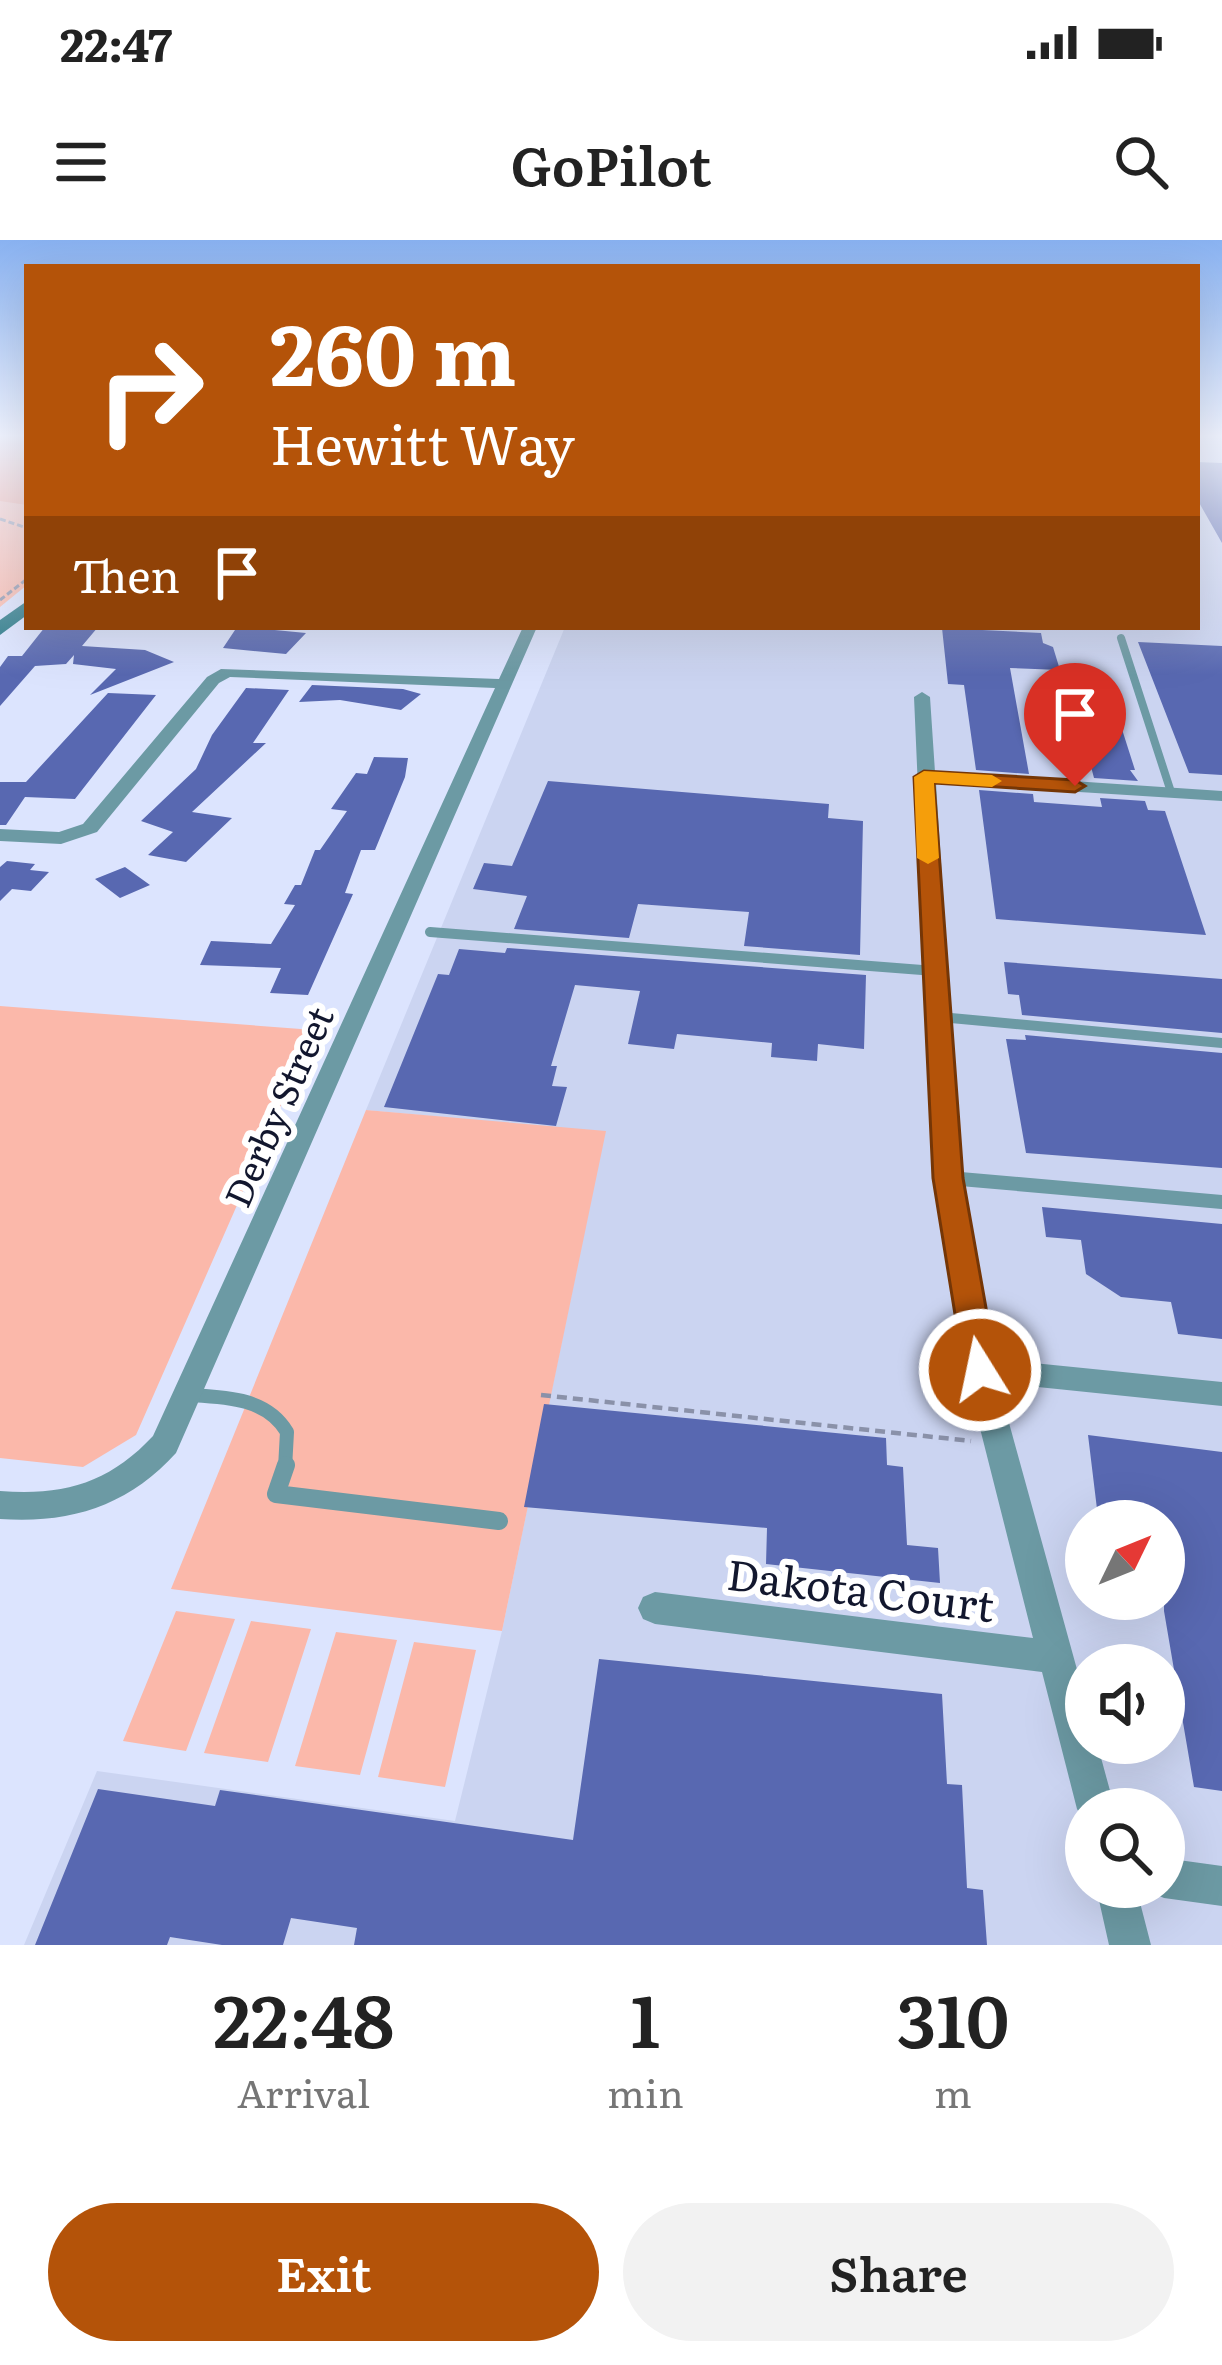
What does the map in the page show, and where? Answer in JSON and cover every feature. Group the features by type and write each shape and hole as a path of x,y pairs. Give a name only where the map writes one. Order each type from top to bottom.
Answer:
{"street":[{"path":"0,629 24,609"},
{"name":"Derby Street","path":"0,1505 71,1506 126,1482 166,1444 529,630"},
{"path":"0,836 61,838 90,828 213,680 227,672 504,684"},
{"path":"922,698 948,1178 980,1370 1090,1788"},
{"path":"924,777 1222,796"},
{"path":"980,1370 1222,1394"},
{"name":"Dakota Court","path":"655,1609 1056,1657"},
{"path":"1185,1881 1222,1886"},
{"path":"1121,1908 1130,1945"}],"lane":[{"path":"1121,638 1171,792"},
{"path":"1043,680 1075,786"},
{"path":"430,932 935,971"},
{"path":"939,1017 1222,1043"},
{"path":"948,1178 1222,1202"},
{"path":"189,1394 248,1401 278,1421 290,1450 276,1494 500,1521"}],"path":[{"path":"0,600 24,581"},
{"path":"541,1395 1001,1445"}],"shaded area":[{"path":"0,516 24,516 24,587 0,607"},
{"path":"1200,516 1222,516 1222,1945 24,1945 97,1771 455,1821 502,1631 605,1132 366,1110 564,630 1200,630"},
{"path":"0,1006 314,1030 136,1435 83,1467 0,1458"},
{"path":"366,1110 606,1131 502,1631 171,1589"},
{"path":"176,1611 235,1619 186,1751 123,1741"},
{"path":"251,1621 311,1629 268,1762 204,1753"},
{"path":"336,1632 397,1640 360,1775 295,1766"},
{"path":"414,1642 476,1650 445,1787 378,1777"}],"building":[{"path":"1206,516 1222,516 1222,543"},
{"path":"43,630 95,630 82,646 145,650 174,662 90,695 116,669 73,664 74,655 66,664 35,666 0,706 0,667 8,656 22,656"},
{"path":"235,630 306,633 286,654 223,648"},
{"path":"942,630 1041,633 1043,643 1053,647 1060,670 1010,668 1029,774 976,770 964,685 948,684"},
{"path":"1138,642 1222,646 1222,775 1189,773"},
{"path":"1066,671 1104,673 1135,770 1130,770 1138,781 1094,778"},
{"path":"312,685 421,694 401,710 340,700 299,702"},
{"path":"246,688 289,690 253,743 266,743 192,812 232,818 186,862 148,855 173,832 141,821 196,769 212,735"},
{"path":"108,693 156,695 75,799 25,797 6,825 0,825 0,782 26,782"},
{"path":"374,757 408,758 405,777 375,850 361,850 345,893 353,894 308,995 270,993 281,968 200,965 211,941 271,944 295,905 284,904 295,885 301,885 315,850 320,850 347,811 331,809 356,773 367,774"},
{"path":"548,781 829,804 828,818 863,821 860,955 744,946 749,912 638,904 629,938 514,929 527,896 473,889 484,863 512,866"},
{"path":"979,790 1033,794 1034,802 1102,807 1100,798 1145,801 1148,810 1165,811 1206,935 996,919"},
{"path":"7,861 35,864 30,870 49,872 31,891 12,889 0,901 0,867"},
{"path":"125,867 150,885 120,898 95,879"},
{"path":"507,948 866,975 864,1049 818,1044 817,1061 771,1057 772,1043 677,1034 674,1049 628,1044 640,991 575,985 551,1066 557,1066 552,1086 567,1087 556,1126 384,1107 438,974 449,975 459,949 505,953"},
{"path":"1004,962 1222,979 1222,1033 1022,1015 1019,995 1008,994"},
{"path":"1025,1035 1222,1053 1222,1168 1026,1153 1006,1039 1026,1040"},
{"path":"1042,1207 1222,1224 1222,1339 1178,1334 1171,1302 1121,1297 1086,1274 1081,1240 1046,1237"},
{"path":"544,1404 886,1438 887,1465 903,1467 907,1545 938,1548 940,1583 766,1564 767,1528 524,1507"},
{"path":"1088,1435 1222,1452 1222,1791 1194,1787 1185,1734 1185,1644 1170,1644 1166,1620 1185,1620 1185,1500 1096,1500"},
{"path":"599,1659 942,1694 947,1784 962,1785 967,1888 983,1890 987,1945 354,1945 357,1928 291,1918 283,1945 222,1945 170,1937 167,1945 35,1945 98,1789 215,1806 220,1790 573,1840"}],"slow traffic":[{"path":"928,858 924,777 992,781"}],"route":[{"path":"980,1370 948,1178 924,777 1075,786"}]}
